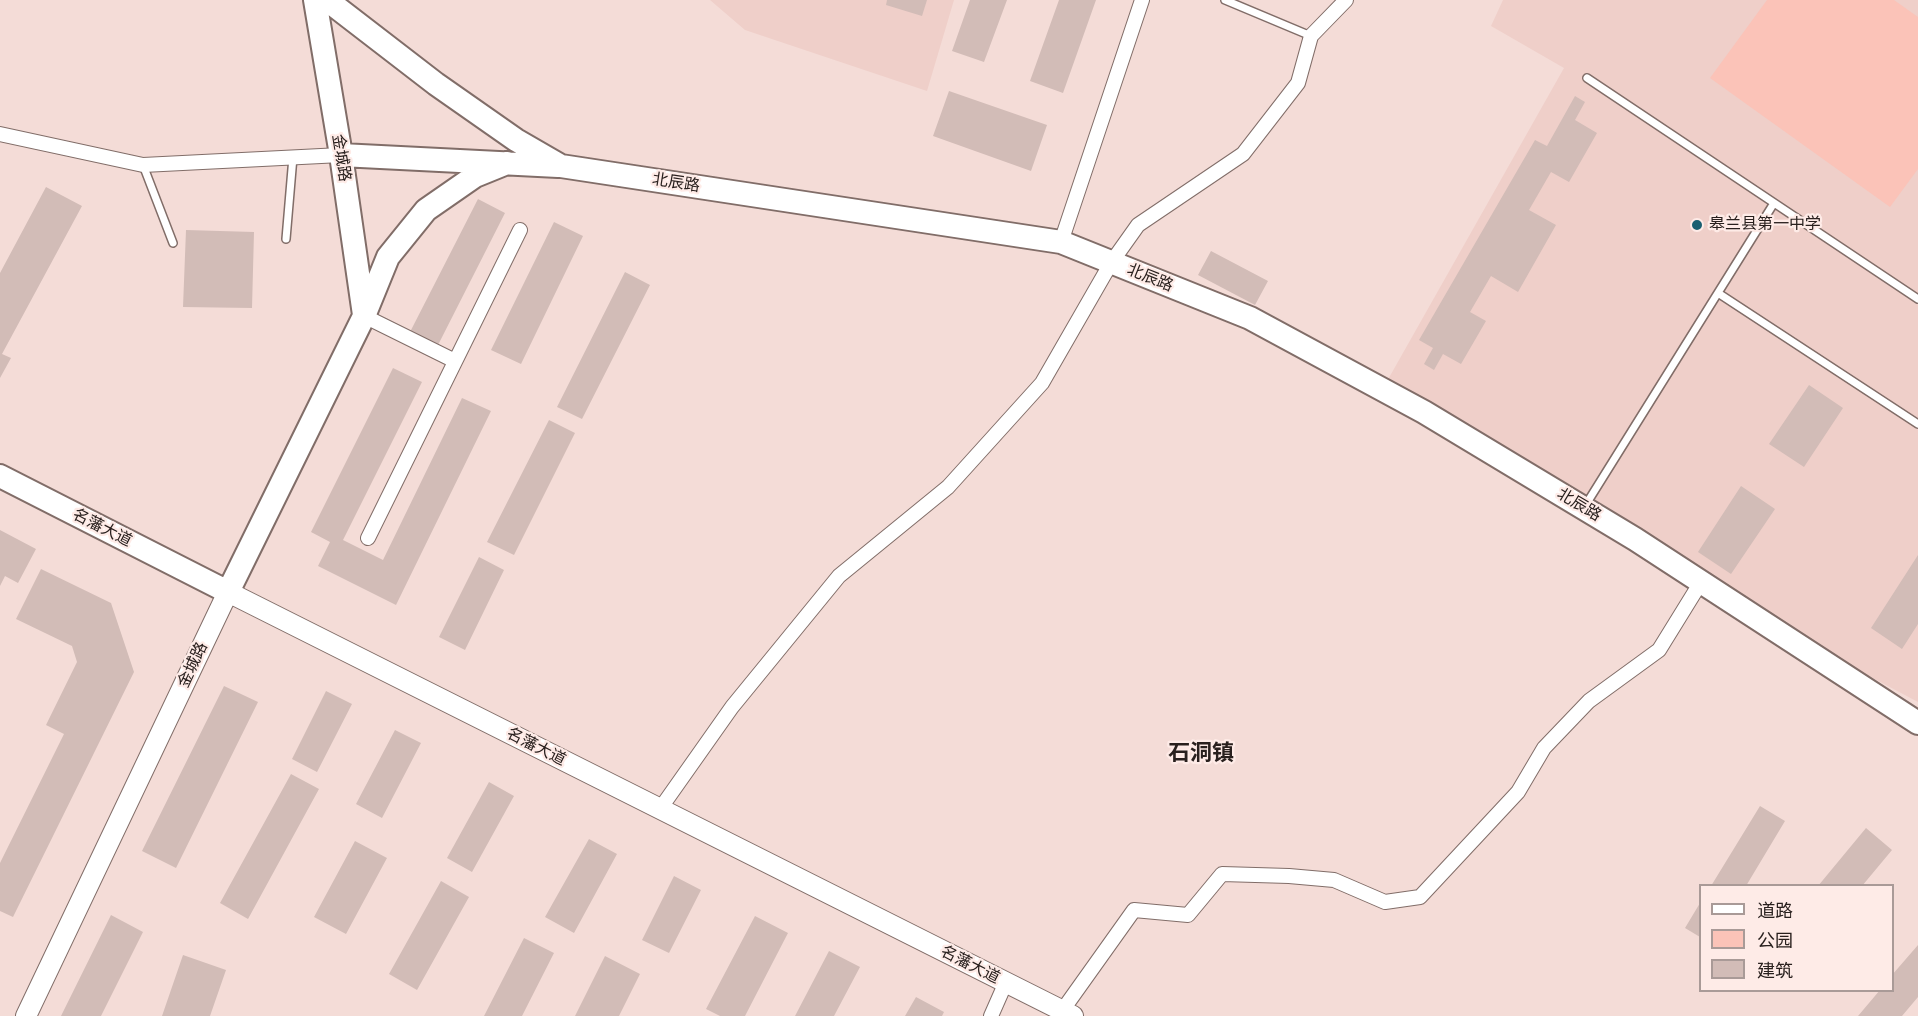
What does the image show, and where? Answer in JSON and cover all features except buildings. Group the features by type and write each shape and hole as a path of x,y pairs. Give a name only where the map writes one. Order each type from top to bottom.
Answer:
{"main road":[{"name":"金城路","path":"315,0 341,155 364,316"},
{"name":"北辰路","path":"327,0 445,90 516,140 561,166 1061,242 1250,318 1424,412 1584,508 1918,723"},
{"path":"341,155 561,166"},
{"name":"金城路","path":"26,1016 228,592 364,316 388,257 426,210 475,176 507,163"},
{"name":"名藩大道","path":"0,477 1067,1013"}],"street":[{"path":"1061,242 1142,0"},
{"path":"660,809 732,707 839,576 948,487 1042,383 1111,262 1138,225 1243,154 1298,83 1311,36 1347,0"},
{"path":"0,134 143,165 341,155"},
{"path":"368,538 520,230"},
{"path":"364,316 455,361"},
{"path":"1067,1013 1134,910 1188,915 1222,874 1334,880 1385,902 1420,897 1518,792 1544,748 1589,700 1659,650 1701,582"},
{"path":"991,1016 1006,982"}],"lane":[{"path":"1225,0 1311,36"},
{"path":"1587,78 1918,299"},
{"path":"286,239 293,157"},
{"path":"143,165 173,243"},
{"path":"1584,508 1774,203"},
{"path":"1718,293 1918,424"}],"shaded area":[{"path":"710,0 954,0 927,91 745,30"},
{"name":"皋兰县第一中学","path":"1503,0 1918,0 1918,702 1852,667 1386,383 1564,68 1491,26"}],"green space":[{"path":"1767,0 1894,0 1918,17 1918,169 1890,207 1710,78"}],"place":[{"name":"皋兰县第一中学","path":"1697,225"}],"district":[{"name":"石洞镇","path":"1201,754"}]}
